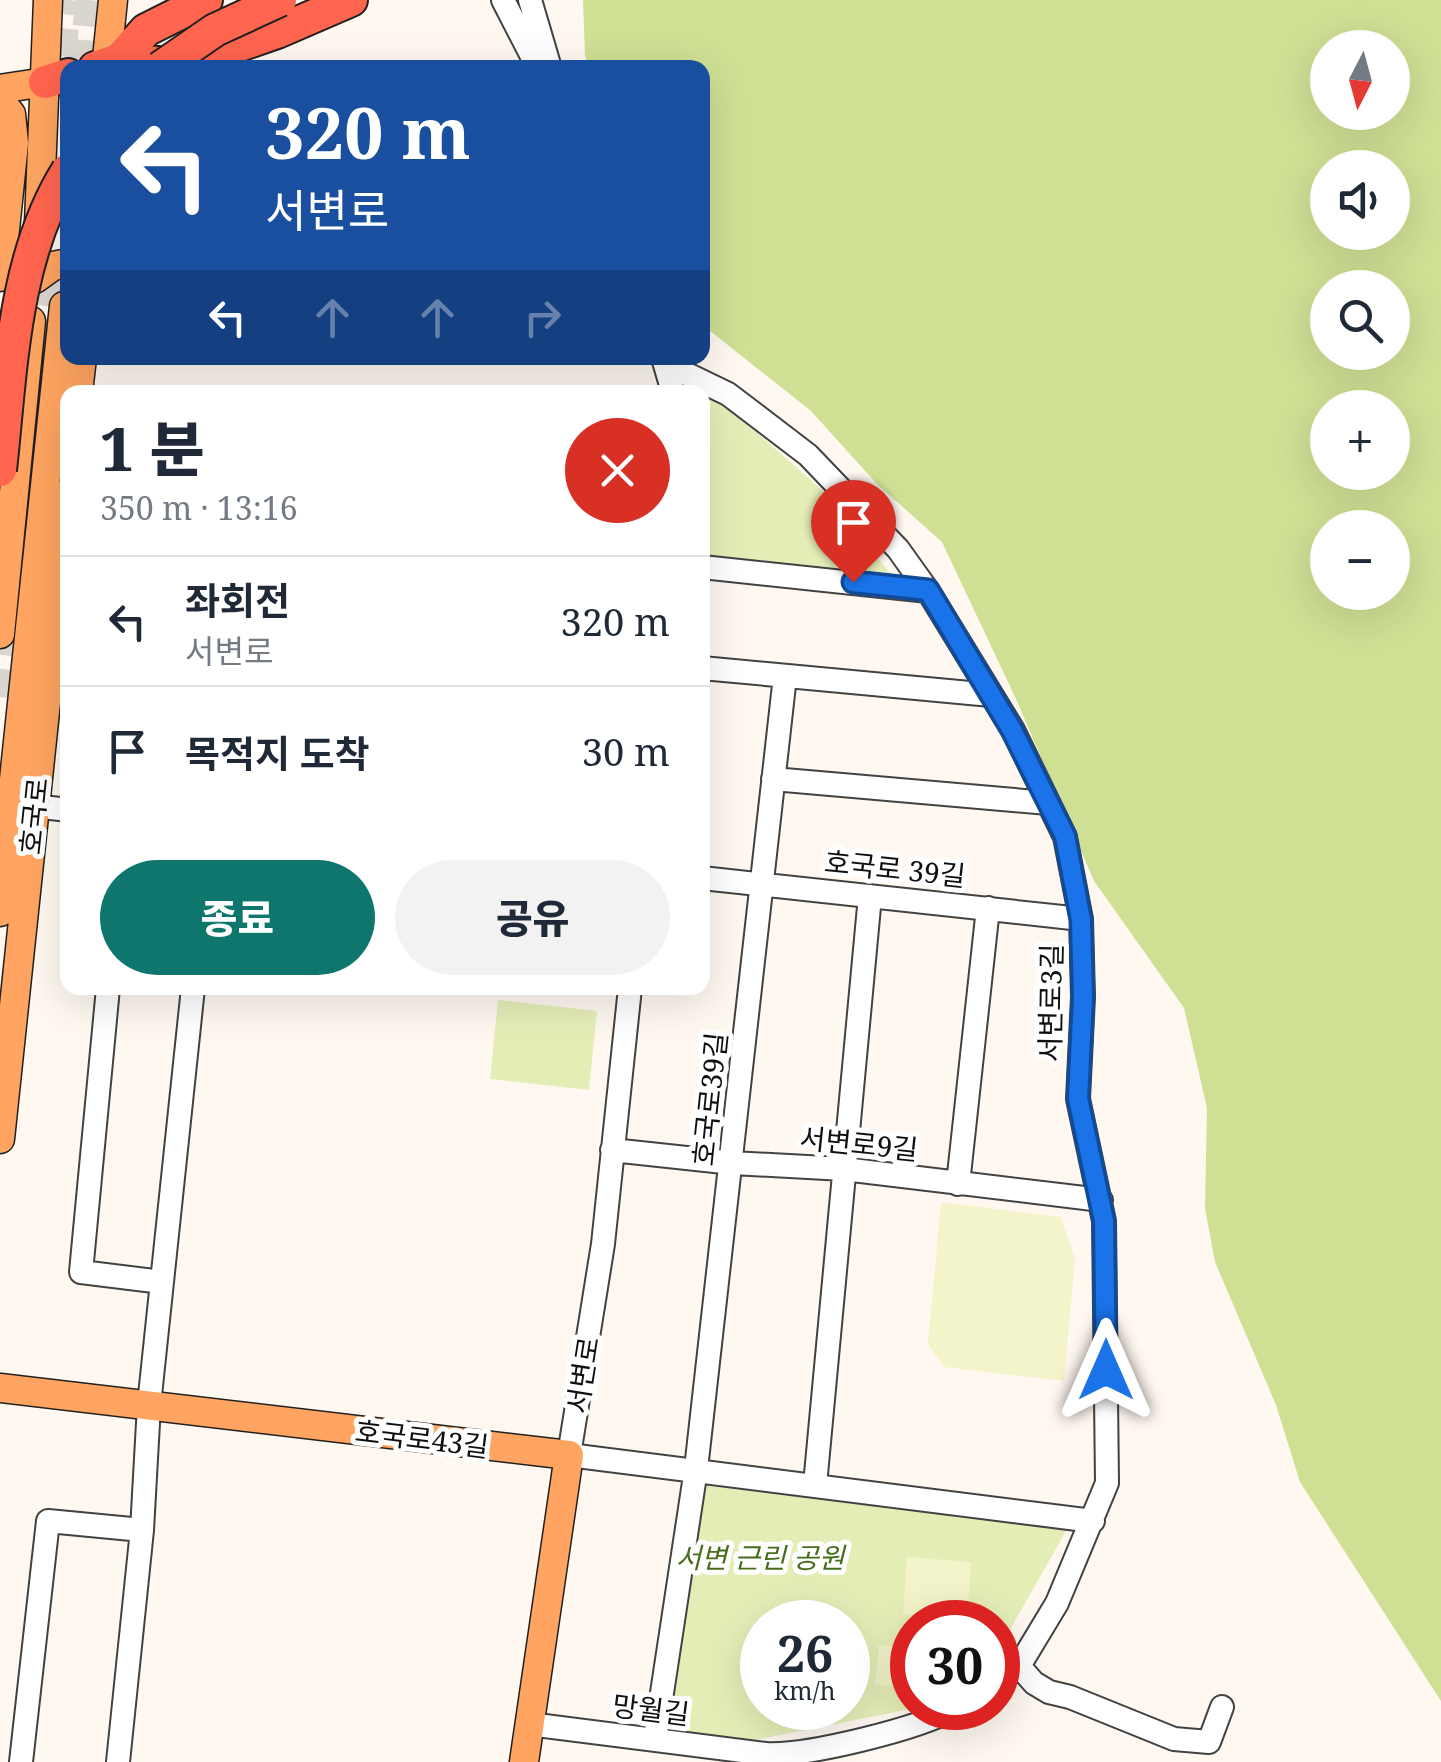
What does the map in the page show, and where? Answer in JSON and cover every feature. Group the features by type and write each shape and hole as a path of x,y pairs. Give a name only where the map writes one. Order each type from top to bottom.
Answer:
{"highway":[{"path":"113,60 146,30 210,0 209,17 219,36 259,35"},
{"path":"195,60 352,0"},
{"path":"172,60 216,30 259,35"},
{"path":"0,470 22,289 60,186"}],"main road":[{"path":"0,634 45,135 56,79 48,0"},
{"path":"108,60 114,0"},
{"path":"0,90 56,79"},
{"path":"0,101 11,114 14,143 0,277"},
{"path":"35,279 60,265"},
{"name":"호국로","path":"0,912 60,344"},
{"name":"호국로","path":"0,1140 60,567"},
{"name":"호국로43길","path":"0,1388 569,1456"},
{"name":"서변로","path":"524,1762 569,1456"}],"street":[{"path":"503,0 539,60"},
{"path":"530,0 542,60"},
{"path":"530,36 540,60"},
{"name":"서변로3길","path":"673,365 728,394 808,455 898,549 928,590 1012,730 1065,836 1081,920 1083,998 1078,1098 1101,1200 1106,1260 1106,1483 1057,1603 1020,1666"},
{"path":"710,568 928,590"},
{"path":"710,669 990,694"},
{"name":"호국로39길","path":"696,1469 784,676"},
{"path":"774,779 1048,804"},
{"path":"34,806 60,809"},
{"name":"호국로 39길","path":"710,879 1081,920"},
{"path":"815,1485 870,896"},
{"path":"958,1184 988,908"},
{"path":"107,995 81,1272 162,1282"},
{"path":"118,1762 142,1530 148,1405 192,995"},
{"name":"서변로","path":"569,1456 603,1244 629,995"},
{"name":"서변로9길","path":"612,1150 732,1163 844,1169 1101,1200"},
{"name":"호국로43길","path":"569,1456 1093,1521"},
{"path":"655,1740 696,1469"},
{"path":"20,1762 48,1521 142,1530"},
{"path":"1020,1666 1034,1683 1049,1692 1174,1739 1209,1742 1222,1707"},
{"name":"망월길","path":"529,1724 764,1758"},
{"path":"764,1758 864,1739 891,1730"},
{"path":"799,1752 821,1762"}],"green space":[{"path":"583,0 1441,0 1441,1701 1300,1482 1276,1405 1215,1262 1205,1208 1207,1108 1184,1008 1094,881 1016,699 942,542 877,484 811,411 710,331 710,60 587,60"},
{"path":"715,396 822,490 895,579 710,556 710,398"},
{"path":"498,1000 597,1011 589,1090 490,1079"},
{"path":"941,1202 1061,1217 1075,1259 1064,1381 944,1367 928,1344"},
{"name":"서변 근린 공원","path":"702,1485 1067,1529 1020,1612 1020,1600 890,1600 890,1713 870,1717 870,1600 740,1600 740,1730 806,1730 746,1742 666,1730"},
{"path":"907,1557 971,1562 968,1600 904,1600"},
{"path":"879,1645 890,1646 890,1686 875,1684"}],"tunnel":[{"path":"61,60 68,0"},
{"path":"84,60 89,0"},
{"path":"57,98 60,71"},
{"path":"34,347 43,255"},
{"path":"0,697 9,609"}],"route":[{"path":"853,582 928,590 1012,730 1065,836 1081,920 1083,998 1078,1098 1104,1221 1106,1370"}]}
